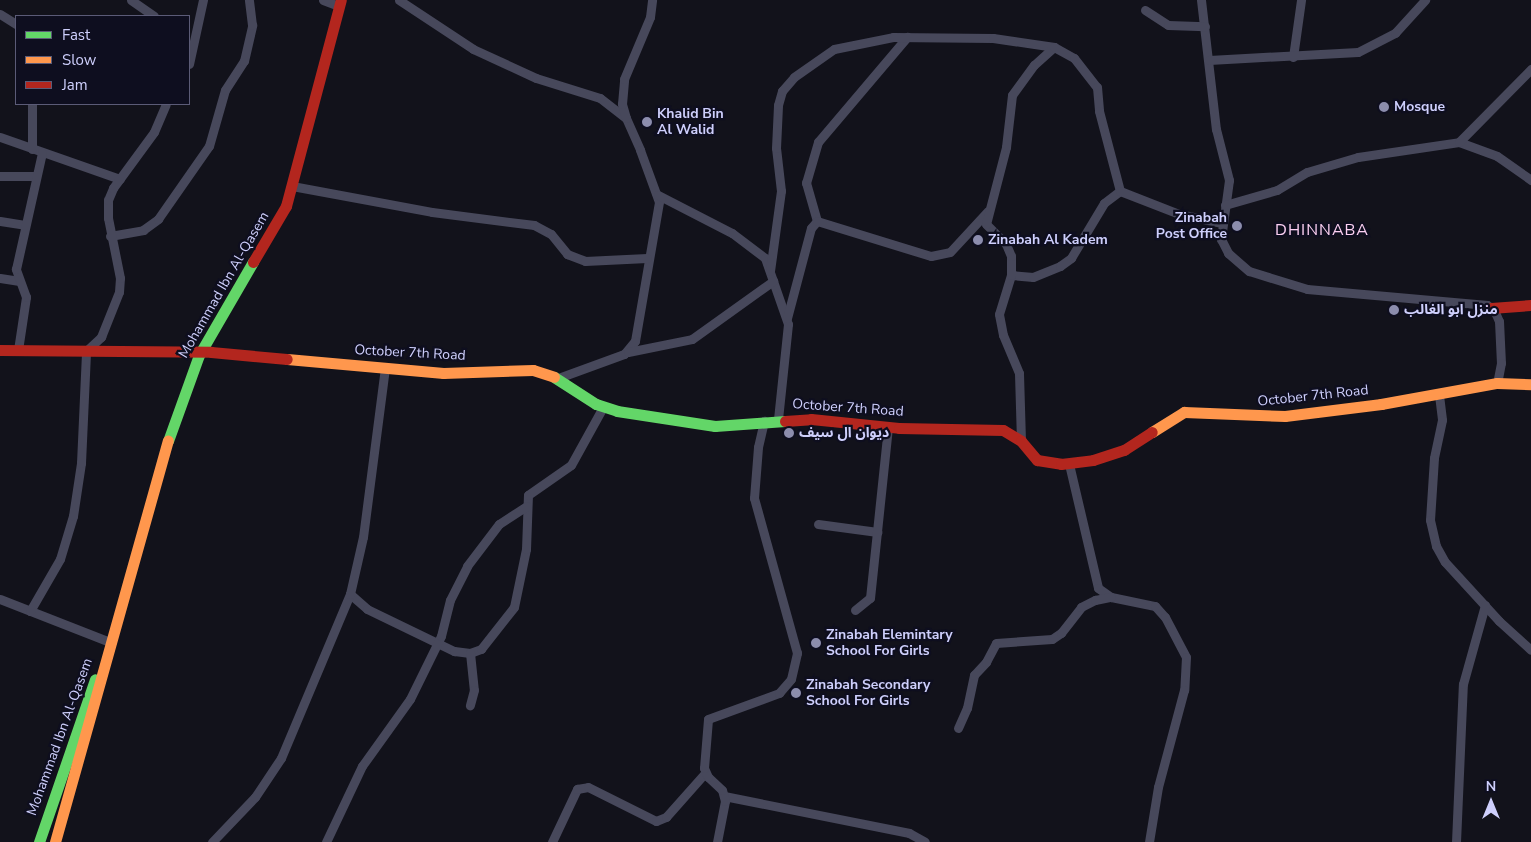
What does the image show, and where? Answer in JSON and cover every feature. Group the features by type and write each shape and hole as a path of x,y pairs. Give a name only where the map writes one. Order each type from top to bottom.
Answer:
{"street":[{"path":"131,0 153,15"},
{"path":"190,59 203,0"},
{"path":"110,236 143,230 158,219 209,146 225,90 244,61 252,25 249,0"},
{"path":"323,0 340,3"},
{"path":"399,0 473,49 536,78 600,98 626,118"},
{"path":"628,352 637,337 658,195 622,104 624,79 650,16 652,0"},
{"path":"1201,0 1216,129 1229,180 1221,238 1236,262 1280,282 1335,294 1475,303 1491,308 1531,305"},
{"path":"1293,57 1301,0"},
{"path":"1209,60 1293,57 1358,52 1371,48 1399,29 1425,0"},
{"name":"Mohammad Ibn Al-Qasem","path":"55,842 94,712 110,642 139,549 159,465 200,352 286,206 301,143 320,88 340,3"},
{"path":"1144,10 1168,25 1205,26"},
{"path":"0,14 15,23"},
{"path":"778,419 787,318 809,234 816,221 806,183 818,142 907,37"},
{"path":"770,271 781,190 776,148 782,91 794,77 834,49 907,37 993,38 1054,47 1074,58 1097,88 1099,111 1120,190"},
{"path":"1021,441 1019,372 1003,335 999,314 1011,275 1009,250 986,224 1006,147 1012,95 1034,65 1054,47"},
{"path":"1459,142 1531,69"},
{"path":"32,105 32,149"},
{"path":"30,611 60,558 73,516 82,463 86,351 101,337 119,292 120,278 110,236 108,200 120,179 154,132 166,105"},
{"path":"0,137 120,179"},
{"path":"1225,205 1277,190 1307,172 1358,157 1459,142 1497,156 1531,180"},
{"path":"18,350 26,297 18,281 16,269 42,153"},
{"path":"0,176 36,176"},
{"path":"292,186 432,212 534,225 551,234 567,254 585,260 648,258"},
{"path":"1120,190 1179,214 1222,223"},
{"path":"1011,275 1033,276 1060,266 1071,258 1104,202 1120,190"},
{"path":"658,195 755,248 765,258 787,318"},
{"path":"816,221 931,256 950,252 990,209"},
{"path":"0,221 25,225"},
{"path":"0,278 18,281"},
{"path":"558,378 628,352 692,339 773,281"},
{"path":"1491,308 1499,321 1498,383"},
{"name":"October 7th Road","path":"0,350 200,352 290,357 443,373 533,370 558,378 603,407 714,426 778,419 888,427 1003,430 1021,441 1038,460 1069,464 1124,450 1184,412 1253,417 1285,416 1439,395 1498,383 1531,384"},
{"path":"212,842 255,797 282,758 350,594 363,537 385,368"},
{"path":"1439,395 1442,420 1434,458 1430,520 1432,538 1445,562 1531,650"},
{"path":"350,594 367,609 454,651 470,653 487,644 514,607 526,549 528,495 532,490 571,465 603,407"},
{"path":"552,842 577,789 588,787 656,821 666,817 705,773 708,719 779,693 791,679 797,653 754,498 758,447 764,421"},
{"path":"855,610 870,598 888,427"},
{"path":"1069,464 1098,588 1111,597"},
{"path":"326,842 362,766 410,699 438,642 450,600 467,566 499,524 527,506"},
{"path":"818,524 877,532"},
{"path":"958,728 968,708 975,672 986,662 996,643 1052,640 1081,607 1095,600 1111,597 1155,606 1165,616 1186,657 1184,690 1158,787 1149,842"},
{"path":"0,610 2,600 110,642"},
{"path":"1456,842 1464,684 1485,605"},
{"name":"Mohammad Ibn Al-Qasem","path":"39,842 82,710 110,642"},
{"path":"470,653 474,690 470,705"},
{"path":"705,773 724,796 909,833 925,842"},
{"path":"716,842 724,796"}],"traffic: fast":[{"path":"168,441 199,355 253,262"},
{"path":"554,377 596,404 617,411 715,426 785,421"},
{"path":"39,842 95,679"}],"traffic: slow":[{"path":"287,359 443,373 533,370 554,377"},
{"path":"1152,432 1184,412 1285,416 1381,404 1497,383 1531,384"},
{"path":"55,842 168,441"}],"traffic: jam":[{"path":"253,262 286,206 341,0"},
{"path":"1491,308 1531,305"},
{"path":"0,350 211,352 287,359"},
{"path":"785,421 811,419 899,428 1003,430 1021,441 1037,460 1061,464 1093,460 1124,450 1152,432"}],"place":[{"name":"Mosque","path":"1384,107"},
{"name":"Khalid Bin Al Walid","path":"647,122"},
{"name":"Zinabah Post Office","path":"1237,226"},
{"name":"Zinabah Al Kadem","path":"978,240"},
{"name":"منزل ابو الغالب","path":"1394,310"},
{"name":"ديوان ال سيف","path":"789,433"},
{"name":"Zinabah Elemintary School For Girls","path":"816,643"},
{"name":"Zinabah Secondary School For Girls","path":"796,693"}],"district":[{"name":"DHINNABA","path":"1322,230"}]}
